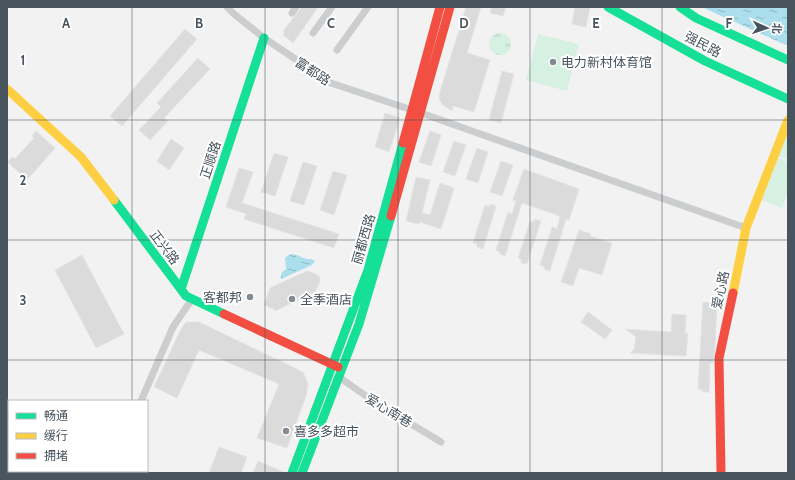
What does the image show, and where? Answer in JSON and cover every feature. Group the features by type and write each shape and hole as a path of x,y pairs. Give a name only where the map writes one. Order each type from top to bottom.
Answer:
{"street":[{"name":"富都路","path":"227,7 264,38 331,83 746,228"},
{"path":"292,13 296,7"},
{"path":"313,33 332,7"},
{"path":"337,50 368,7"},
{"name":"丽都西路","path":"292,473 359,324 375,273 417,112 440,7"},
{"name":"丽都西路","path":"417,112 450,7"},
{"name":"强民路","path":"608,7 705,61 788,100"},
{"path":"680,7 696,18 788,60"},
{"name":"正顺路","path":"181,289 264,38"},
{"name":"正兴路","path":"7,89 81,157 186,296 338,370"},
{"name":"爱心路","path":"722,473 719,358 746,228 788,120"},
{"path":"141,400 173,326 192,299"},
{"name":"丽都西路","path":"302,473 338,370"},
{"name":"爱心南巷","path":"338,370 383,408 441,442"}],"green space":[{"path":"500,33 508,36 511,44 508,52 500,55 492,52 489,44 492,36"},
{"name":"电力新村体育馆","path":"538,34 579,44 567,91 526,80"},
{"path":"788,129 788,160 778,156"},
{"path":"778,158 788,162 788,192 782,208 762,200"}],"water":[{"path":"703,7 788,7 788,46 708,10"},
{"path":"291,254 315,261 312,265 281,279 282,273 286,269 285,258"}],"building":[{"path":"302,7 318,7 293,43 283,35 285,32 283,31"},
{"path":"466,7 481,7 467,53 490,60 474,112 453,106 452,111 443,105 439,99"},
{"path":"492,7 506,7 503,16 490,13"},
{"path":"575,7 590,7 586,27 572,24"},
{"path":"185,29 197,39 122,126 110,116"},
{"path":"198,58 210,69 164,118 168,121 150,140 139,130 161,107 157,103"},
{"path":"502,71 514,74 501,123 489,120"},
{"path":"385,113 400,118 389,152 375,147"},
{"path":"36,131 55,148 27,180 8,162 12,157 15,159 34,138 32,136"},
{"path":"430,131 441,135 431,166 419,162"},
{"path":"171,139 184,148 169,170 157,161"},
{"path":"454,141 466,145 455,176 443,172"},
{"path":"477,148 488,152 478,183 466,179"},
{"path":"274,153 288,157 275,196 261,192"},
{"path":"501,161 513,165 502,196 490,192"},
{"path":"303,162 317,166 304,205 290,201"},
{"path":"239,168 253,172 242,203 339,234 334,248 244,219 246,214 226,207"},
{"path":"524,169 579,189 569,220 566,219 550,271 544,269 545,267 540,265 552,227 557,229 560,217 557,215 522,203 505,256 496,250 508,212 512,214 516,201 513,200"},
{"path":"333,171 347,175 334,215 320,210"},
{"path":"416,177 430,180 422,213 430,215 440,183 454,188 441,229 420,222 419,224 406,221"},
{"path":"490,204 496,206 483,249 477,247 477,244 473,243 485,205 489,207"},
{"path":"535,219 541,221 527,264 521,263 522,260 518,258 530,221 534,222"},
{"path":"579,230 591,234 590,236 612,243 602,275 579,268 573,286 561,282"},
{"path":"82,255 124,334 96,348 55,270"},
{"path":"307,271 320,277 319,284 315,292 275,311 273,308 269,308 268,306 264,305 270,288"},
{"path":"703,302 717,303 715,345 713,363 710,363 709,392 703,392 703,390 698,389"},
{"path":"588,312 612,330 605,339 581,322"},
{"path":"672,314 686,315 685,333 688,333 686,356 630,353 634,349 636,337 625,329 671,332"},
{"path":"186,322 199,322 303,372 308,384 306,396 287,448 257,438 279,384 199,350 177,398 154,387 181,329"},
{"path":"219,447 247,457 241,473 209,473"},
{"path":"258,461 286,473 253,473"}],"traffic: fast":[{"path":"608,7 705,61 788,99"},
{"path":"680,7 696,18 788,60"},
{"path":"181,289 264,38"},
{"path":"292,473 368,270 403,143"},
{"path":"114,200 186,296 224,314"},
{"path":"302,473 359,324 391,216"}],"traffic: slow":[{"path":"7,89 81,157 114,200"},
{"path":"733,293 746,228 788,120"}],"traffic: jam":[{"path":"403,143 440,7"},
{"path":"391,216 450,7"},
{"path":"721,473 719,358 733,293"},
{"path":"224,314 338,367"}],"place":[{"name":"电力新村体育馆","path":"553,62"},
{"name":"客都邦","path":"250,297"},
{"name":"全季酒店","path":"292,299"},
{"name":"喜多多超市","path":"286,431"}]}
